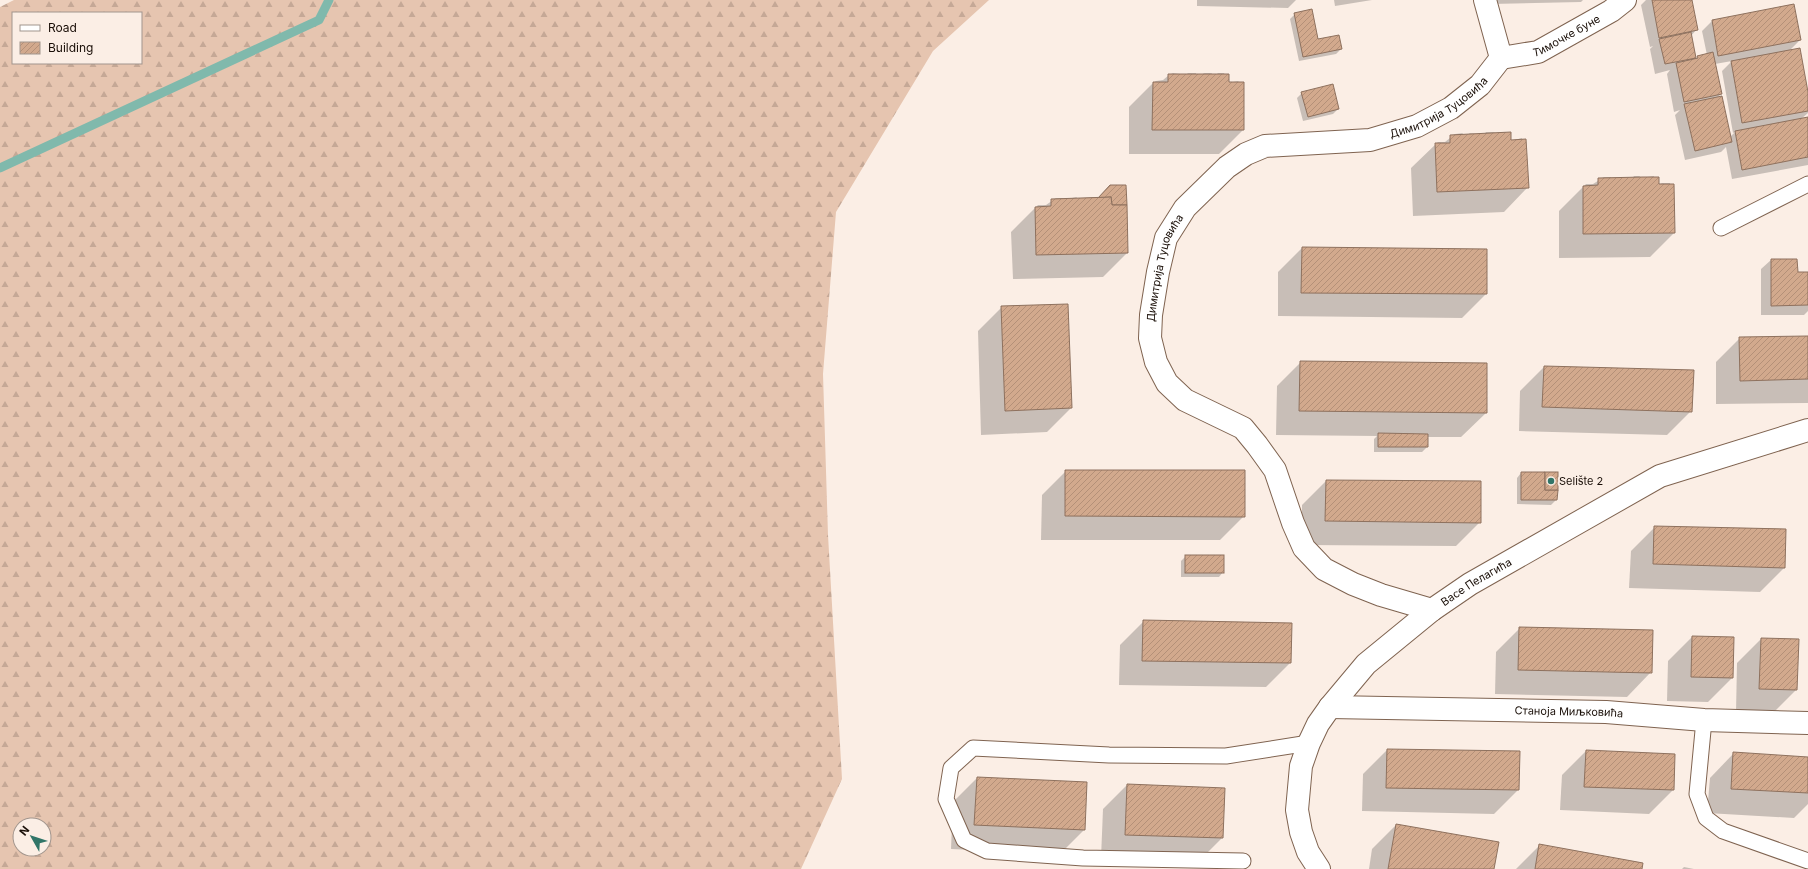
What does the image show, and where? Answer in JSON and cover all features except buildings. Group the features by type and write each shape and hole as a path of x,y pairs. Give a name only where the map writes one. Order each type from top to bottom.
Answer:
{"street":[{"path":"1485,0 1501,58"},
{"name":"Тимочке буне","path":"1501,58 1538,52 1611,10 1625,0"},
{"name":"Димитрија Туцовића","path":"1432,610 1381,595 1353,584 1324,569 1304,548 1293,523 1275,470 1243,428 1185,400 1167,383 1156,362 1150,338 1151,315 1158,272 1166,238 1185,208 1227,167 1246,154 1265,146 1370,140 1416,126 1451,108 1480,85 1501,58"},
{"name":"Васе Пелагића","path":"1319,869 1308,852 1301,832 1298,810 1301,766 1309,743 1318,724 1330,707 1366,664 1432,610 1470,584 1660,476 1808,430"},
{"name":"Станоја Миљковића","path":"1330,707 1606,712 1704,720 1808,723"}],"lane":[{"path":"1720,228 1808,184"},
{"path":"1704,720 1698,794 1706,818 1723,831 1808,861"},
{"path":"1244,861 1083,858 987,851 964,840 946,799 951,768 973,748 1109,755 1226,756 1309,743"}],"green space":[{"path":"14,0 989,0 933,51 836,212 823,374 828,535 842,779 801,869 0,869 0,7"}],"waterway":[{"path":"0,168 319,20 329,0"}],"place":[{"name":"Selište 2","path":"1551,481"}]}
